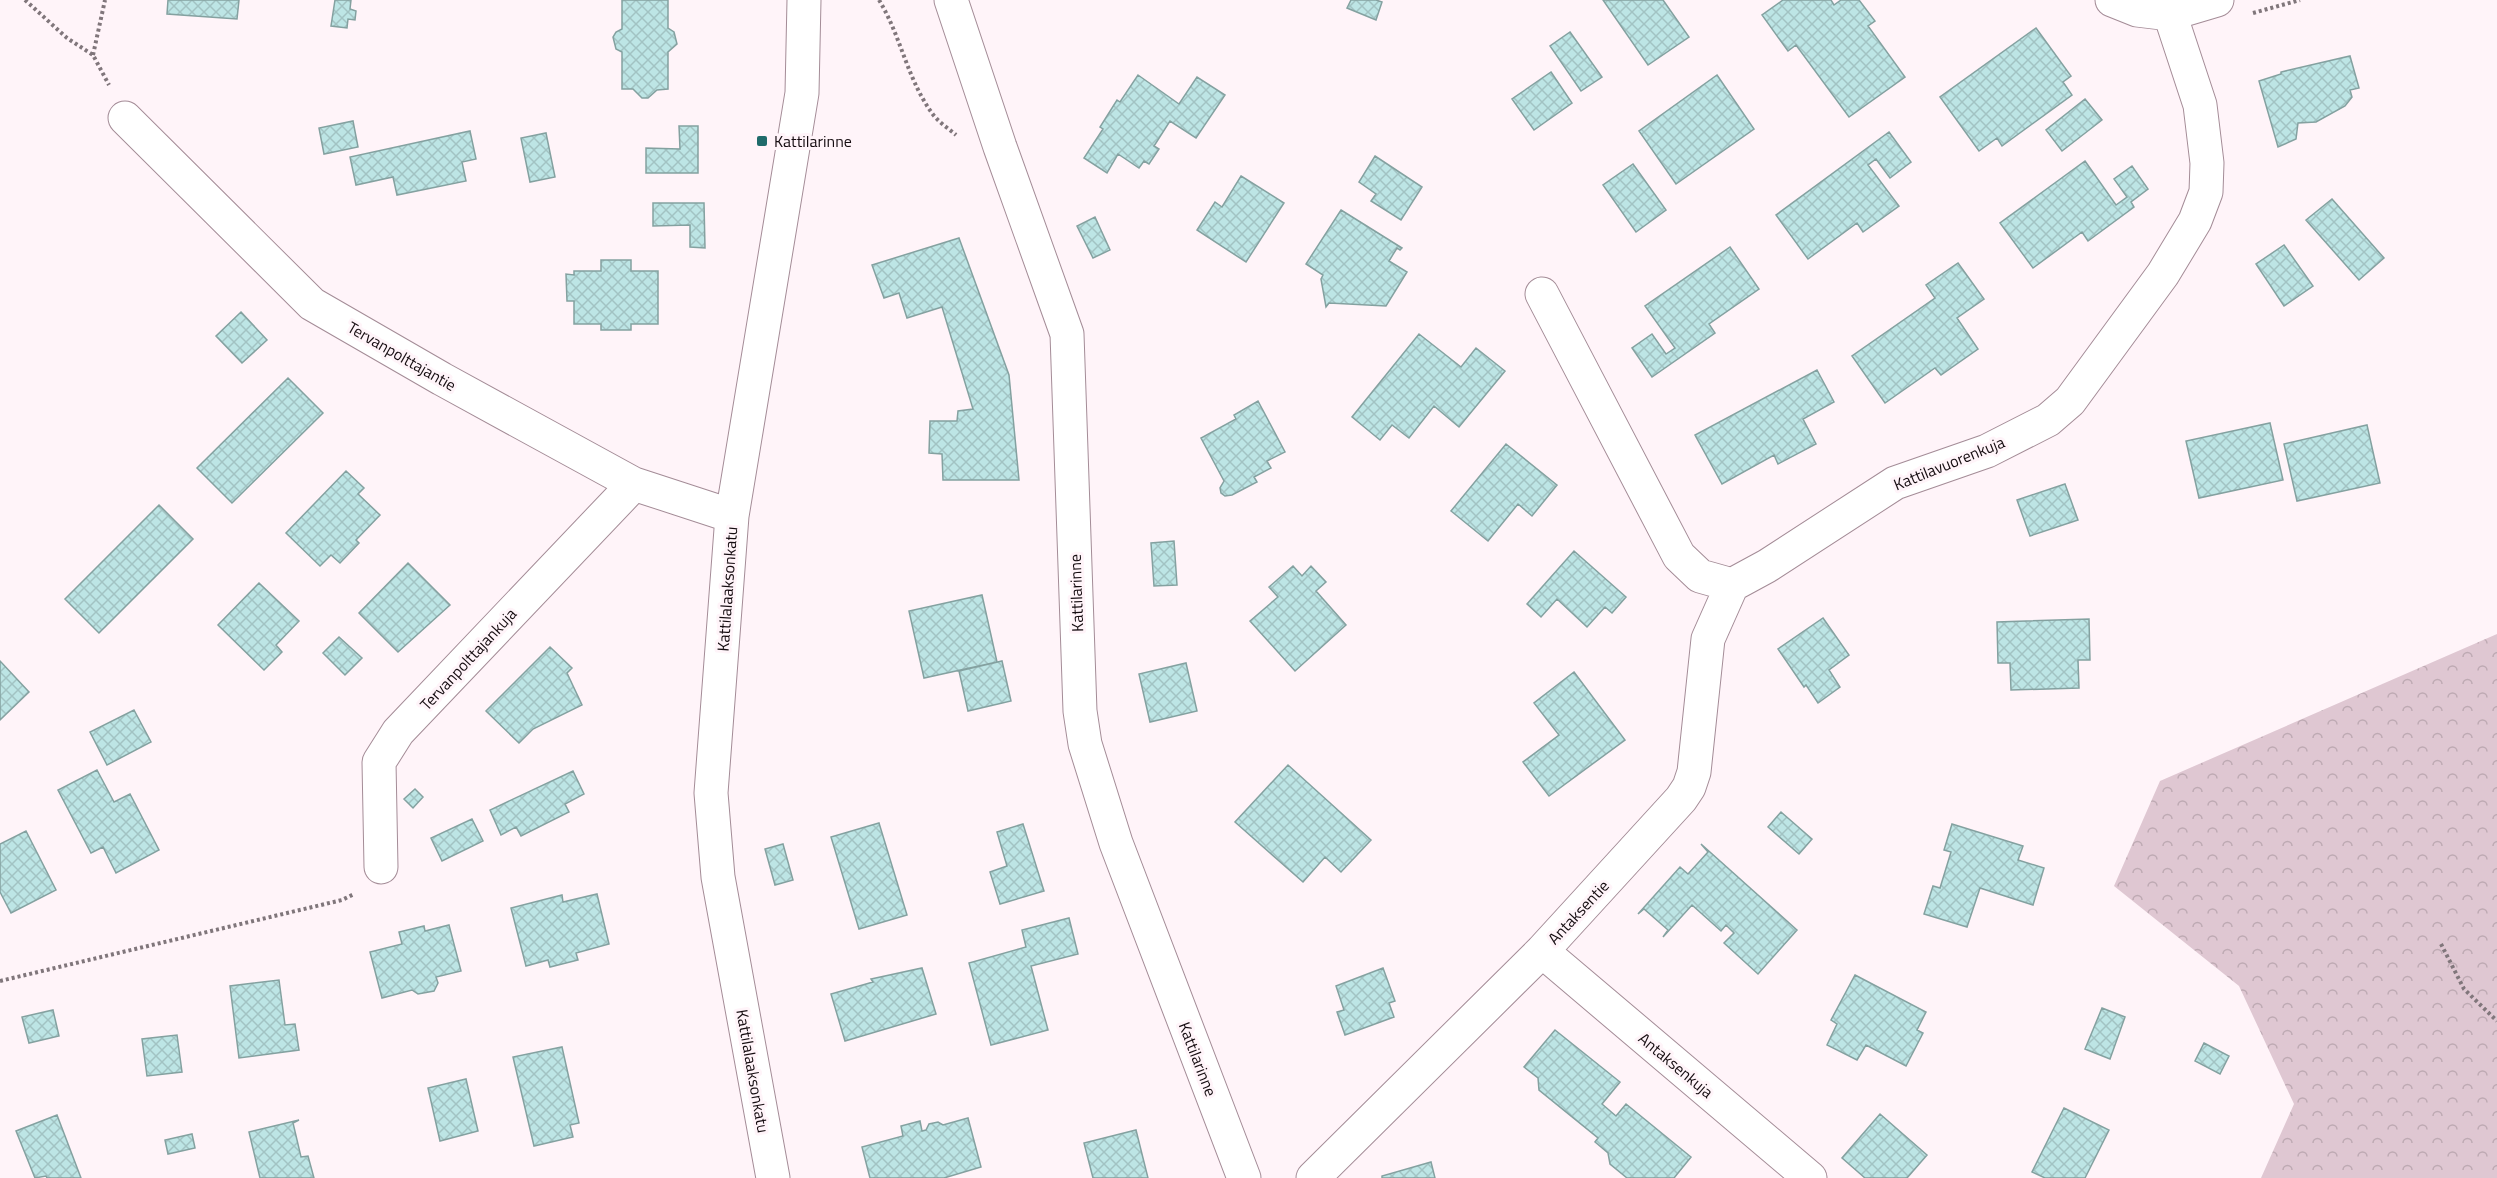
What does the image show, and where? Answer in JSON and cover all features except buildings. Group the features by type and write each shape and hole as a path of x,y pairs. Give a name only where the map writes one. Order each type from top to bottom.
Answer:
{"street":[{"name":"Kattilalaaksonkatu","path":"773,1178 717,877 711,793 732,516 802,93 804,0"},
{"name":"Kattilarinne","path":"951,0 1000,147 1067,334 1080,711 1085,744 1116,843 1244,1178"},
{"path":"2112,0 2137,10 2170,14 2217,0"},
{"name":"Kattilavuorenkuja","path":"1732,585 1767,566 1895,483 1987,451 2048,420 2070,401 2163,274 2194,221 2206,192 2206,163 2200,105 2170,14"},
{"name":"Tervanpolttajantie","path":"125,118 312,304 442,380 634,484 732,516"},
{"path":"1542,294 1679,556 1700,576 1732,585"},
{"name":"Tervanpolttajankuja","path":"381,867 379,762 398,732 634,484"},
{"name":"Antaksentie","path":"1313,1178 1542,951 1681,799 1689,787 1694,772 1708,639 1732,585"},
{"name":"Antaksenkuja","path":"1542,951 1810,1178"}],"path":[{"path":"25,0 67,38 93,55 125,118"},
{"path":"93,55 105,0"},
{"path":"879,0 891,21 913,78 933,114 958,137 1000,147"},
{"path":"2246,14 2300,0"},
{"path":"0,981 342,900 368,886 381,867"},
{"path":"2441,944 2464,989 2497,1021"}],"green space":[{"path":"2497,634 2497,1178 2261,1178 2294,1104 2239,986 2114,886 2160,781"}],"place":[{"name":"Kattilarinne","path":"762,141"}]}
